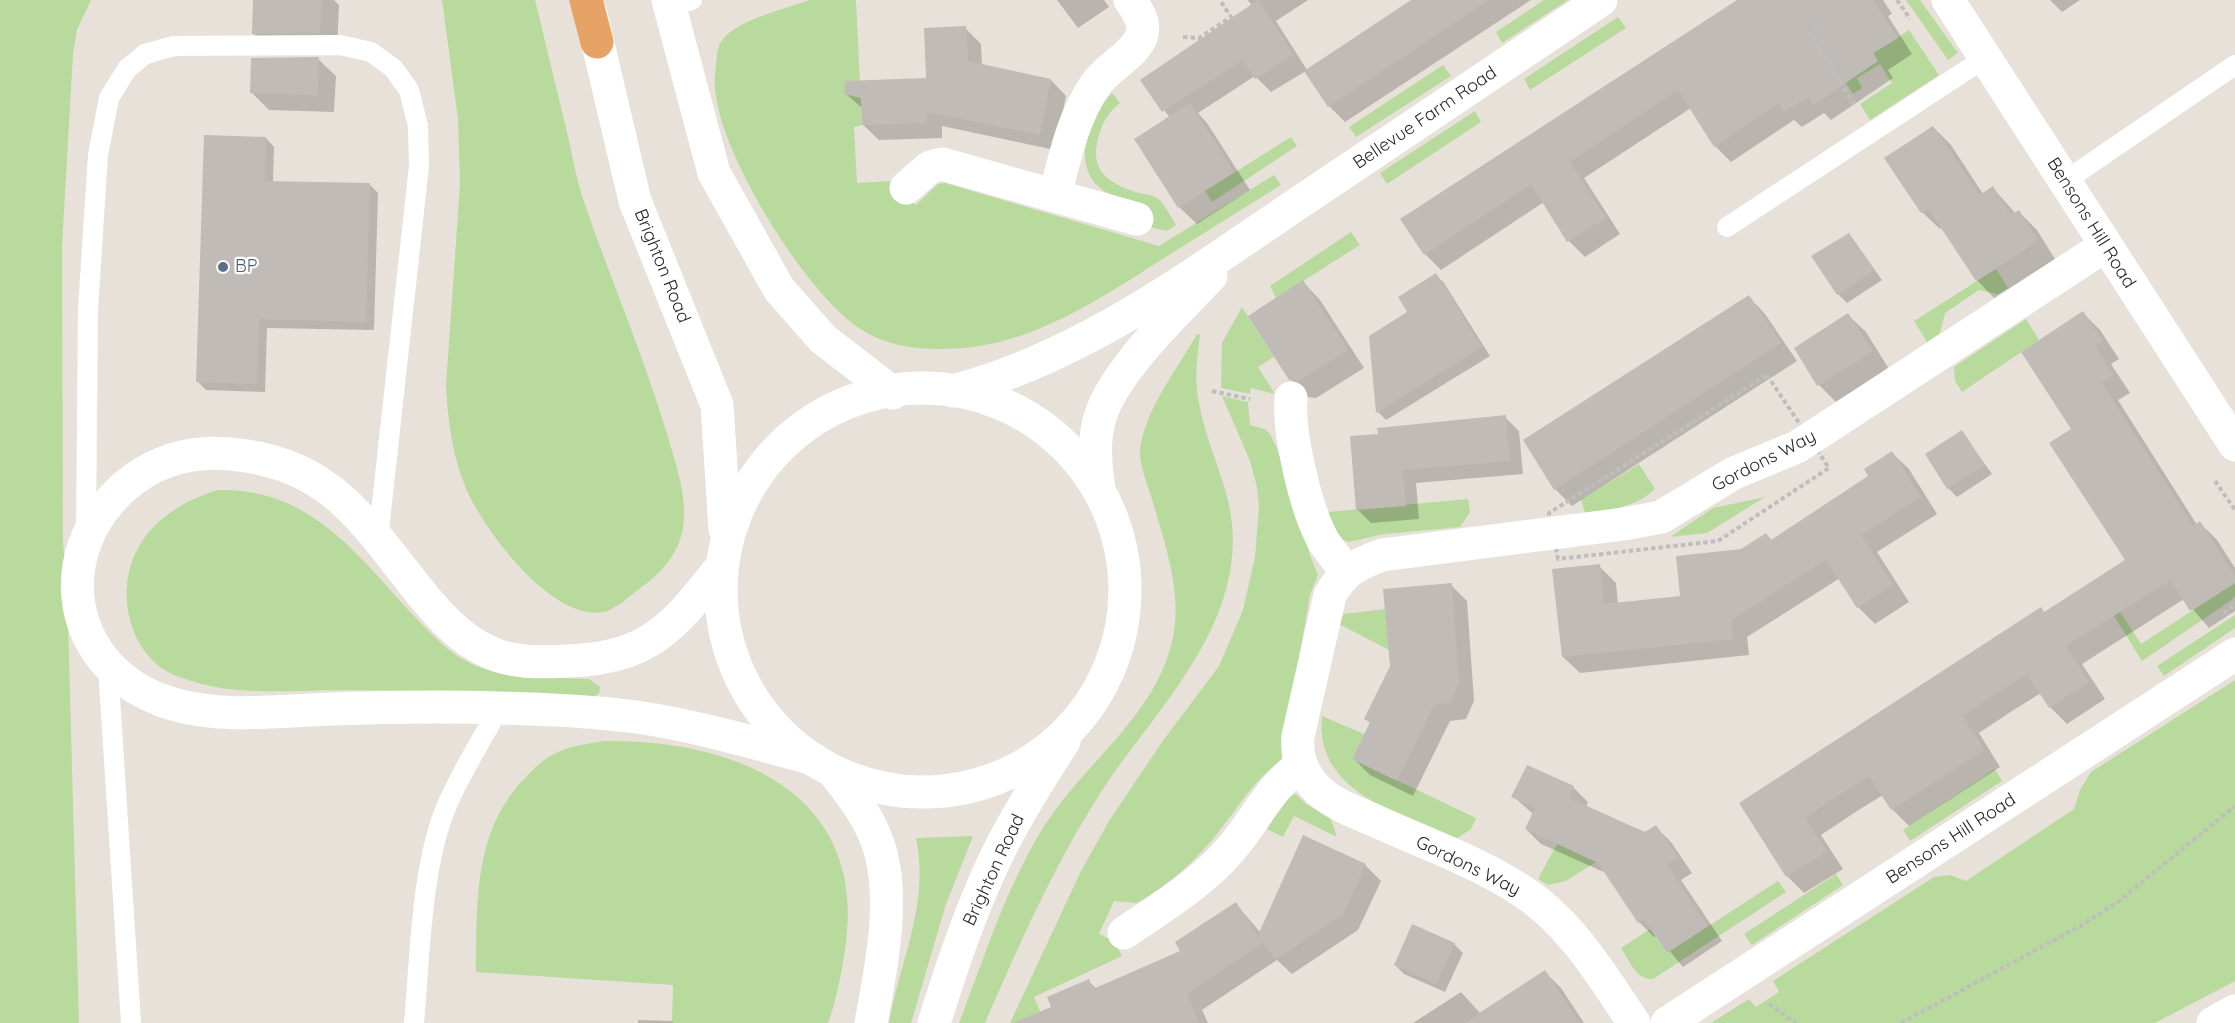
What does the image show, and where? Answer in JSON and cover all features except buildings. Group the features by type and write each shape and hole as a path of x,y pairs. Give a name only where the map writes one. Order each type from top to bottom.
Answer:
{"highway":[{"path":"587,0 597,42"}],"street":[{"path":"1055,195 1082,105 1097,81 1133,47 1142,35 1143,22 1130,0"},
{"name":"Bellevue Farm Road","path":"949,392 1010,374 1055,356 1134,311 1250,236 1601,0"},
{"name":"Bensons Hill Road","path":"1947,0 2235,445"},
{"path":"676,2 714,173 779,289 823,339 893,393"},
{"name":"Brighton Road","path":"597,42 635,201 717,405 725,531"},
{"path":"906,188 930,166 942,164 1137,219"},
{"name":"Bellevue Farm Road","path":"1099,490 1096,437 1105,404 1152,339 1250,236"},
{"name":"Gordons Way","path":"1346,572 1382,555 1661,517 1734,473 1810,439 2105,246"},
{"path":"717,572 669,627 640,647 602,659 522,661 488,652 454,628 425,598 349,505 314,477 275,461 213,453 188,455 143,472 106,504 86,537 80,560 78,605 90,643 108,667 144,692 193,709 258,711 373,707 499,708 638,717 734,738 823,765 844,777 879,786 908,788 956,784 979,779 1018,763 1049,746 1073,726 1087,711 1110,675 1119,653 1129,609 1130,572 1126,555 1099,490 1077,458 1046,430 1008,408 974,396 949,392 893,393 849,405 811,425 792,440 744,494 725,531 717,572 716,617 735,674 767,717 823,765 867,818 883,862 884,935 871,1023"},
{"path":"1124,933 1212,868 1230,850 1280,782 1301,765 1297,747 1300,723 1330,595 1346,572 1324,541 1315,520 1293,439 1291,398"},
{"name":"Bensons Hill Road","path":"1666,1023 2235,654"},
{"name":"Brighton Road","path":"934,1023 969,921 1002,846 1073,726"},
{"name":"Gordons Way","path":"1301,765 1314,786 1326,796 1349,809 1477,867 1519,889 1538,903 1583,948 1634,1023"},
{"path":"2213,1023 2235,1011"}],"lane":[{"path":"86,537 88,309 98,155 104,115 116,84 145,54 174,46 340,45 371,52 393,68 409,90 418,126 419,166 378,540"},
{"path":"1727,227 1985,58"},
{"path":"2065,181 2235,66"},
{"path":"108,667 131,1023"},
{"path":"414,1023 429,879 446,806 499,708"}],"path":[{"path":"1142,35 1199,38 1231,17 1220,0"},
{"path":"1824,24 1809,34 1872,132"},
{"path":"1901,1023 2091,920 2119,902 2235,806"}],"green space":[{"path":"0,0 91,0 77,30 73,54 62,246 63,539 68,620 79,1023 0,1023"},
{"path":"442,0 535,0 583,199 659,407 678,470 683,493 684,517 677,548 666,565 652,579 622,603 607,611 587,612 565,604 543,589 522,570 503,548 474,504 457,462 449,425 446,386 460,184 458,119"},
{"path":"809,0 856,0 862,125 854,127 857,183 891,181 916,205 938,184 945,183 1159,246 1274,175 1281,185 1092,303 1018,337 964,348 924,349 897,344 871,335 838,311 815,286 771,223 734,154 722,123 716,96 717,55 723,39 730,32 751,20"},
{"path":"1544,0 1568,0 1502,43 1496,32"},
{"path":"1906,0 1920,0 1958,53 1948,60"},
{"path":"1618,17 1626,28 1530,90 1524,79"},
{"path":"1909,30 1939,75 1870,120 1860,104 1892,83 1880,64 1857,78 1862,88 1853,94 1818,39 1855,65"},
{"path":"1443,65 1451,76 1356,137 1349,127"},
{"path":"1112,93 1120,103 1108,116 1100,131 1097,143 1097,163 1106,177 1113,182 1160,200 1176,225 1167,231 1144,226 1148,206 1108,193 1096,184 1088,172 1085,158 1090,130 1103,103"},
{"path":"1475,111 1481,122 1387,184 1380,173"},
{"path":"1291,137 1297,146 1212,202 1205,191"},
{"path":"1351,232 1360,245 1276,298 1270,286"},
{"path":"1996,269 2008,288 1998,294 1979,290 1945,313 1940,333 1927,342 1914,321"},
{"path":"1242,307 1274,357 1258,367 1275,394 1251,388 1250,394 1221,388 1222,343"},
{"path":"2026,319 2039,340 1962,392 1955,381 1954,367"},
{"path":"1197,334 1200,335 1196,377 1197,394 1232,521 1231,566 1223,599 1211,630 1195,660 1115,772 1080,827 1036,909 985,1023 959,1023 999,916 1036,840 1067,795 1137,713 1164,668 1175,624 1174,587 1167,550 1143,470 1140,449 1150,414"},
{"path":"1222,396 1248,402 1250,425 1265,429 1270,434 1278,451 1318,575 1310,595 1281,762 1255,784 1211,841 1172,880 1137,903 1114,901 1099,934 1114,941 1122,956 1034,997 1045,1023 1010,1023 1081,871 1109,821 1162,742 1219,666 1243,610 1255,557 1259,507 1257,487 1250,461"},
{"path":"1639,464 1655,489 1631,504 1585,513 1581,500"},
{"path":"217,490 250,492 280,500 306,513 352,549 434,636 468,662 511,675 589,679 600,687 599,694 593,697 442,691 263,691 220,688 177,676 161,667 148,655 138,640 127,605 130,569 143,540 160,521 181,506"},
{"path":"1765,497 1707,533 1670,537 1713,508"},
{"path":"1468,499 1470,512 1460,527 1384,534 1349,542 1334,537 1328,512"},
{"path":"2235,583 2235,596 2230,601 2142,661 2114,616 2120,612 2141,644"},
{"path":"1385,609 1416,664 1339,624 1344,614"},
{"path":"2235,615 2235,628 2164,676 2157,666"},
{"path":"2235,680 2235,981 2155,1023 1711,1023 1749,999 1756,1007 1779,992 1773,981 1934,877 1950,875 1966,881 2074,809 2080,790 2091,772"},
{"path":"1322,716 1364,734 1352,759 1476,818 1471,829 1456,839 1386,809 1365,796 1346,781 1332,764 1323,742"},
{"path":"603,741 654,743 703,751 748,766 786,788 817,817 838,855 848,901 844,957 836,999 828,1023 672,1023 673,985 476,972 481,868 496,820 509,798 543,761 568,748"},
{"path":"1995,769 2002,781 1910,841 1903,830"},
{"path":"1296,794 1306,804 1330,817 1337,837 1294,816 1283,837 1263,827 1285,799"},
{"path":"973,836 946,904 911,1023 889,1023 917,909 919,862 916,838"},
{"path":"1557,844 1613,851 1566,881 1548,885 1538,879"},
{"path":"1836,874 1843,885 1752,945 1744,934"},
{"path":"1778,881 1786,892 1653,979 1642,977 1630,964 1621,948 1650,929 1667,953"}],"place":[{"name":"BP","path":"223,267"}]}
